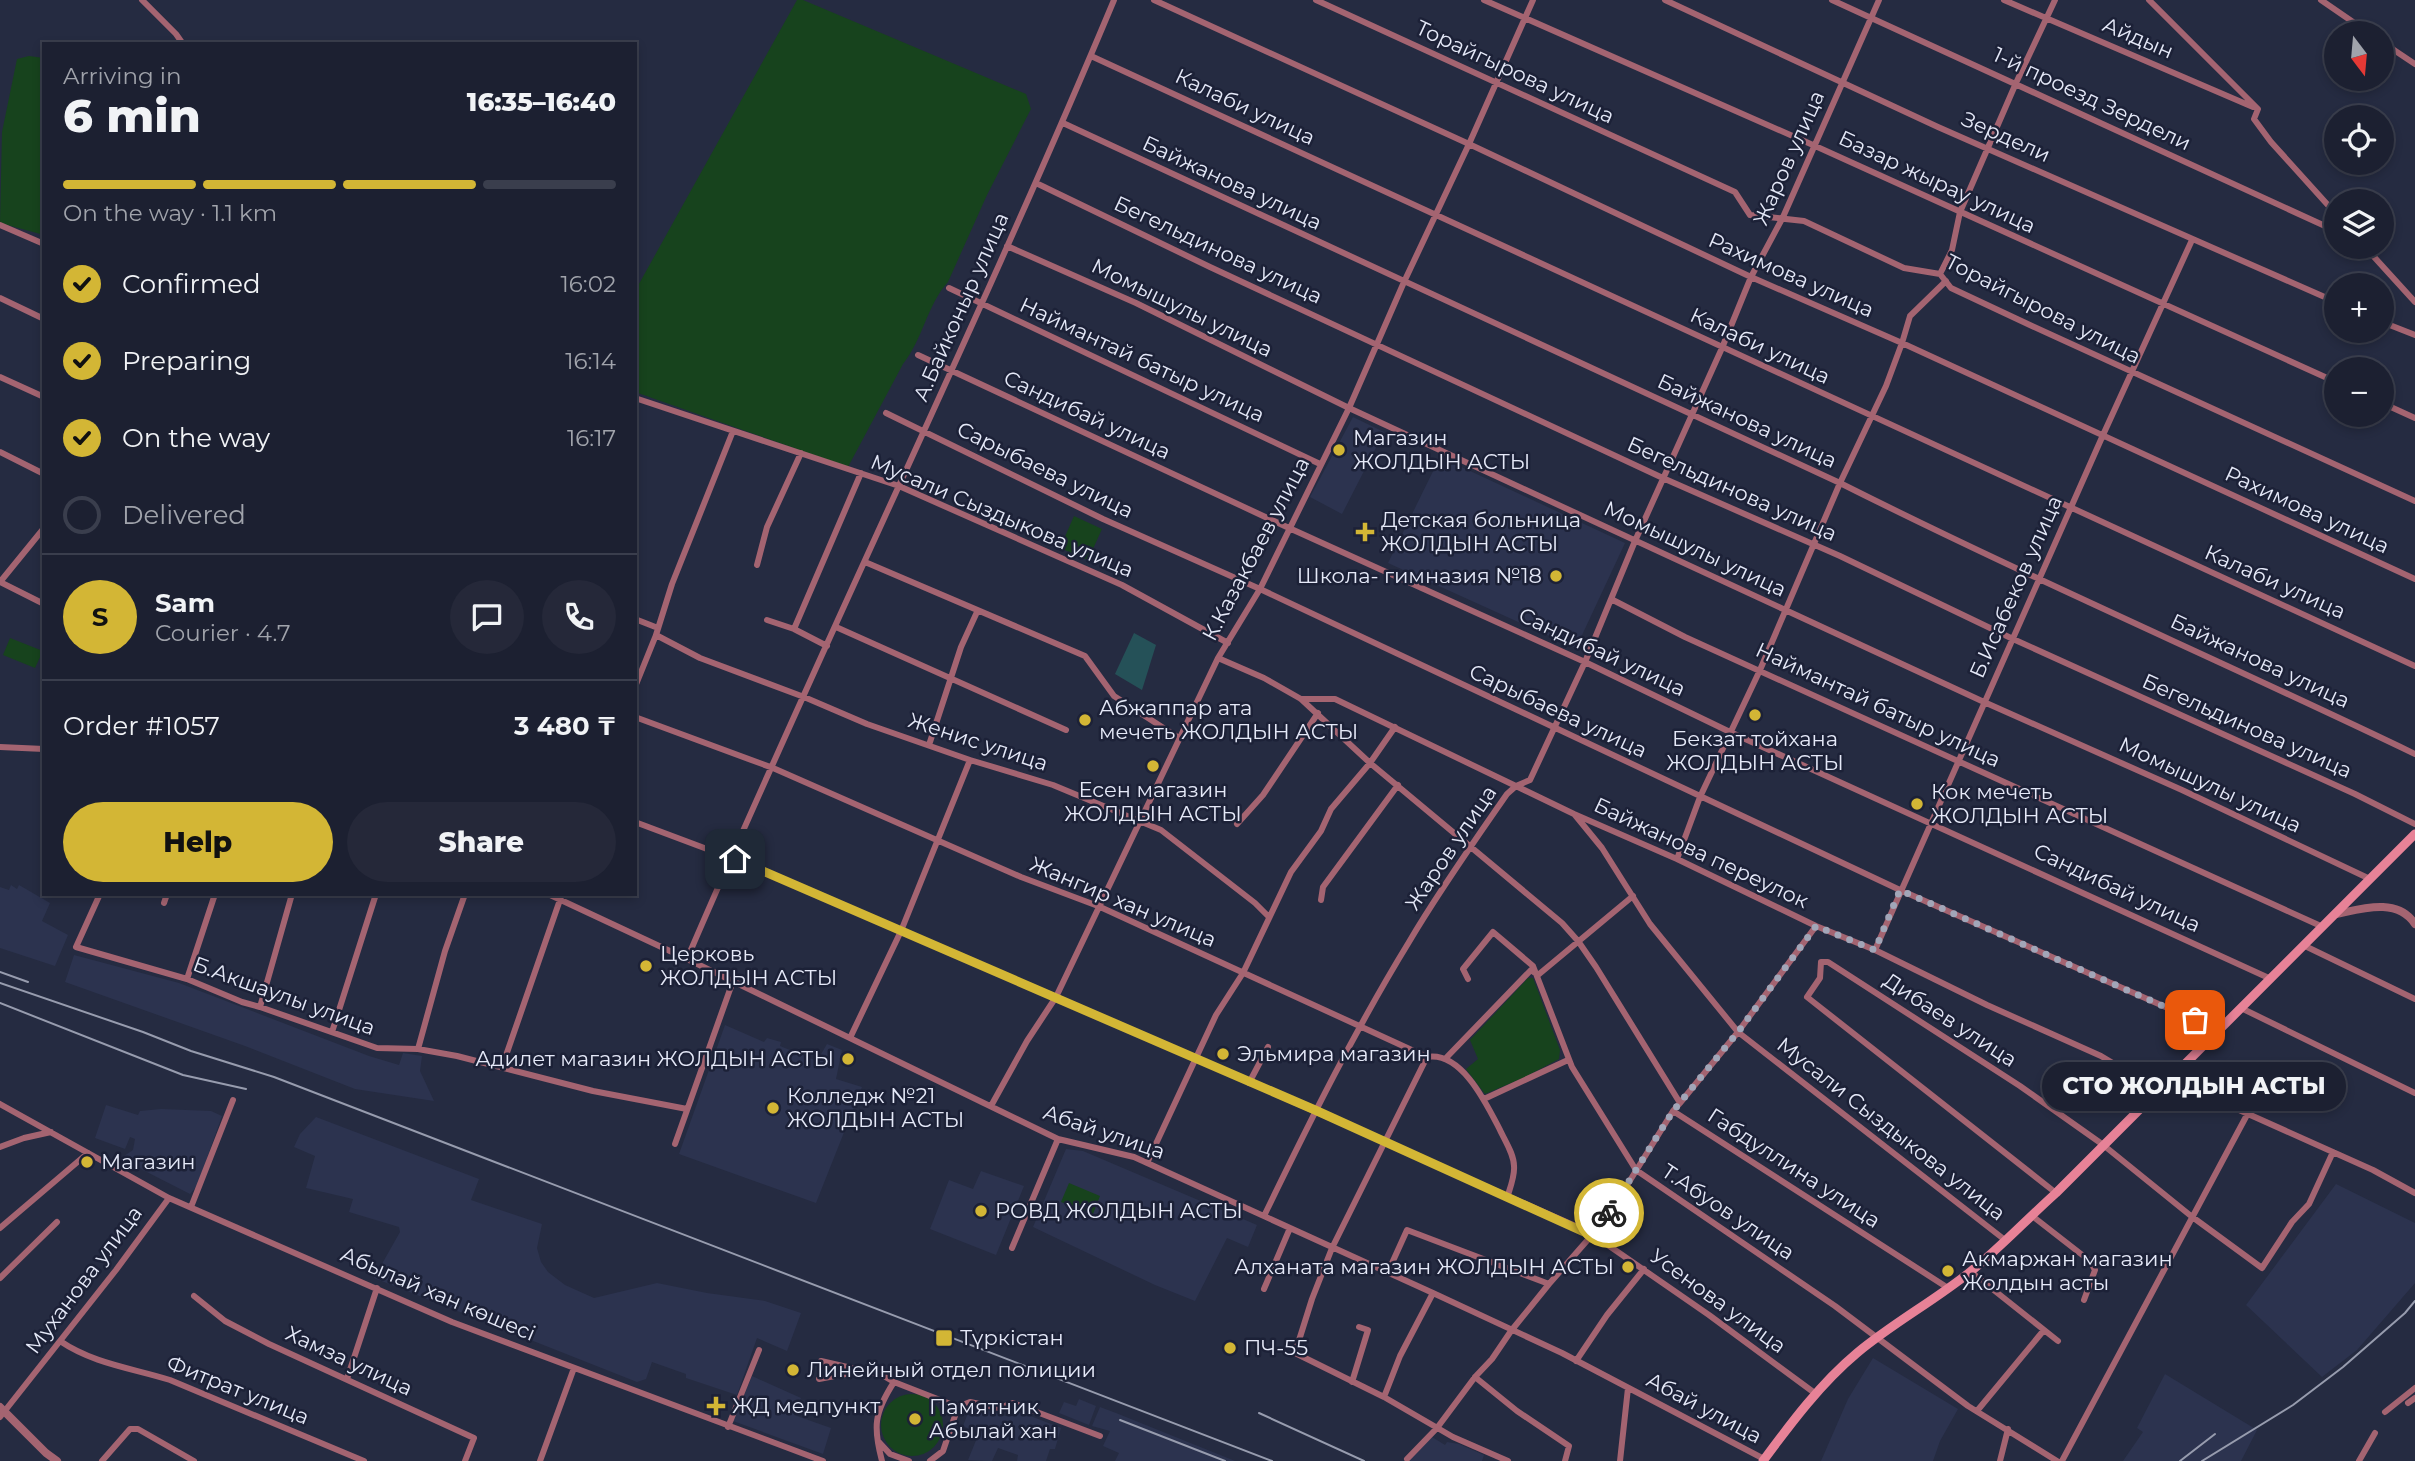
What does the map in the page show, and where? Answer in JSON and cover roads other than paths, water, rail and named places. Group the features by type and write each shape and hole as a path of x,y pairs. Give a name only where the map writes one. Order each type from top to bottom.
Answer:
{"main road":[{"path":"1763,1460 1844,1364 1971,1272 2056,1193 2102,1144 2220,1031 2415,834"}],"street":[{"path":"142,0 182,42"},
{"name":"А.Байконыр улица","path":"687,959 898,486 983,304 1114,0"},
{"name":"Рахимова улица","path":"1154,0 1751,277 1902,343 2415,579"},
{"name":"Торайгырова улица","path":"1316,0 1735,192 1750,215 1804,221 1904,268 1940,274 1951,288 2133,374 2415,501"},
{"name":"Базар жырау улица","path":"1484,0 1813,145 2324,377"},
{"name":"К.Казакбаев улица","path":"992,1106 1027,1041 1056,997 1218,658 1260,589 1349,408 1533,0"},
{"name":"Зердели","path":"1665,0 1988,148 2324,297"},
{"name":"1-й проезд Зердели","path":"1832,0 2324,225"},
{"name":"Жаров улица","path":"1264,1216 1315,1110 1407,944 1507,794 1516,786 1530,780 1585,662 1751,277 1783,217 1879,0"},
{"name":"Айдын","path":"2004,0 2258,109"},
{"path":"1940,274 1952,250 1960,212 2055,0"},
{"path":"2149,0 2258,109 2254,119 2324,201"},
{"path":"2320,0 2351,21"},
{"path":"2394,50 2415,64"},
{"name":"Калаби улица","path":"1091,55 2415,666"},
{"name":"Байжанова улица","path":"1063,122 1840,483 1939,533 2256,677 2415,754"},
{"name":"Бегельдинова улица","path":"1035,183 1665,479 1840,556 2013,639 2355,794 2415,824"},
{"path":"0,225 42,243"},
{"name":"Б.Исабеков улица","path":"1875,950 2070,508 2193,240"},
{"name":"Момышулы улица","path":"1007,246 1136,303 1349,408 1635,541 2182,790 2370,879"},
{"path":"2376,259 2415,302"},
{"path":"1677,859 1700,797 1760,670 1840,483 1886,386 1909,316 1946,281"},
{"name":"Наймантай батыр улица","path":"949,288 1320,464"},
{"path":"0,298 42,319"},
{"path":"2394,327 2415,335"},
{"name":"Сандибай улица","path":"918,355 1585,662 1730,732 2271,979"},
{"path":"0,377 42,396"},
{"name":"Мусали Сыздыкова улица","path":"637,399 898,486 1122,585 1228,643"},
{"path":"2394,408 2415,418"},
{"name":"Сарыбаева улица","path":"886,413 1103,519 1260,589 1900,890 2220,1031"},
{"path":"637,682 672,584 733,430"},
{"path":"0,452 42,473"},
{"path":"757,565 767,527 801,453"},
{"path":"794,629 861,473"},
{"path":"42,530 0,582 42,603"},
{"path":"864,562 1085,656 1114,696 1179,738"},
{"name":"Наймантай батыр улица","path":"1611,599 1685,637 2323,927"},
{"path":"929,745 961,647 977,612"},
{"name":"Женис улица","path":"637,619 700,658 867,724 970,760 1053,785 1161,830 1255,903 1269,917"},
{"path":"767,620 794,629 827,646"},
{"path":"836,627 1066,730"},
{"name":"Габдуллина улица","path":"1218,658 1264,678 1301,699 1370,763 1562,923 1578,941 1681,1103 1673,1111 1948,1289"},
{"name":"Байжанова переулок","path":"1301,699 1335,699 1574,814 2101,1056 2158,1090"},
{"path":"1237,824 1263,795 1318,713"},
{"name":"Жангир хан улица","path":"637,719 773,768 1021,877 1098,906 1427,1057 1445,1059"},
{"path":"1147,1163 1194,1059 1216,1015 1243,973 1291,872 1321,831 1331,809 1370,763 1395,727"},
{"path":"0,747 42,749"},
{"path":"850,1038 901,931 970,760"},
{"path":"1321,900 1323,887 1398,785"},
{"name":"Мусали Сыздыкова улица","path":"1574,814 1602,848 1650,924 1738,1032 2005,1240"},
{"name":"Усенова улица","path":"637,823 731,858 1056,997 1594,1236 1644,1269 1816,1394"},
{"name":"Б.Акшаулы улица","path":"99,896 76,947 187,979 242,1002 377,1048 418,1049 502,1067 593,1091 687,1109"},
{"path":"164,904 166,896"},
{"path":"187,979 214,896"},
{"path":"260,1007 291,896"},
{"path":"332,1032 375,896"},
{"path":"418,1049 444,951 464,896"},
{"path":"1538,975 1633,896"},
{"path":"502,1067 561,897"},
{"name":"Абай улица","path":"561,897 1058,1139 1134,1157 1433,1293 1576,1361 1763,1460"},
{"path":"2336,914 2390,907 2407,914 2415,923"},
{"path":"1681,1103 1738,1032 1816,926"},
{"path":"1468,979 1463,969 1493,932 1533,966 1538,975"},
{"path":"2305,946 2415,999"},
{"name":"Дибаев улица","path":"2056,1193 1807,997 1820,978 1821,962 1828,962 1937,1031 2102,1144 2191,1216 2262,1268 2292,1222 2309,1204 2333,1153"},
{"path":"1507,1198 1514,1164 1484,1099 1471,1080 1445,1059 1531,970 1538,975"},
{"name":"Т.Абуов улица","path":"1538,975 1569,1060 1636,1170 1814,1291 1877,1338"},
{"path":"675,1144 733,981"},
{"path":"2241,1008 2415,1093"},
{"path":"1249,1083 1268,1047"},
{"path":"1427,1057 1332,1248 1295,1353 1384,1397 1437,1428 1508,1461"},
{"path":"1484,1099 1569,1060"},
{"path":"2169,1079 2374,1170 2415,1193"},
{"path":"191,1208 233,1100"},
{"name":"Абылай хан көшесі","path":"0,1104 169,1198 452,1322 823,1461"},
{"path":"1407,1459 1437,1428 1549,1284 1594,1236 1673,1111"},
{"path":"1877,1338 1977,1411 2059,1461 2248,1113"},
{"path":"0,1147 51,1132"},
{"path":"1012,1248 1058,1139"},
{"path":"0,1228 88,1153"},
{"name":"Муханова улица","path":"1,1412 60,1341 169,1198"},
{"path":"2031,1215 2090,1261 2095,1270 2084,1300"},
{"path":"0,1278 57,1222"},
{"path":"1264,1289 1290,1228"},
{"path":"1388,1272 1407,1230 1549,1284"},
{"path":"1576,1361 1607,1315 1644,1269"},
{"path":"1971,1272 2058,1341"},
{"path":"347,1379 377,1288"},
{"path":"1384,1397 1400,1356 1433,1293"},
{"name":"Хамза улица","path":"194,1296 225,1321 269,1344 474,1438 465,1461"},
{"path":"1352,1382 1368,1330 1360,1326"},
{"path":"1977,1411 2044,1330"},
{"name":"Фитрат улица","path":"60,1341 88,1357 123,1369 170,1380 362,1461"},
{"path":"728,1427 759,1350"},
{"path":"821,1361 882,1375 958,1407 970,1402 999,1408 1013,1403 1100,1436"},
{"path":"540,1461 575,1368"},
{"path":"819,1379 863,1370"},
{"path":"1475,1377 1517,1412 1569,1446 1565,1461"},
{"path":"881,1461 875,1427 881,1405 894,1382"},
{"name":"Абай улица","path":"1620,1461 1628,1388"},
{"path":"2385,1412 2415,1388"},
{"path":"930,1461 943,1451 958,1407"},
{"path":"1,1412 57,1461"},
{"path":"102,1461 130,1429 138,1429 194,1461"},
{"path":"2000,1461 2008,1429"},
{"path":"2359,1461 2375,1433"},
{"path":"875,1436 890,1454 909,1461"}],"railway":[{"path":"0,972 28,982"},
{"path":"0,983 191,1051 274,1077 1272,1461"},
{"path":"0,1003 183,1075 246,1089"},
{"path":"2202,1461 2293,1405 2343,1367 2415,1301"},
{"path":"1259,1413 1364,1461"},
{"path":"1120,1420 1225,1461"},
{"path":"2180,1461 2215,1434"}],"place":[{"name":"Магазин ЖОЛДЫН АСТЫ","path":"1339,450"},
{"name":"Детская больница ЖОЛДЫН АСТЫ","path":"1365,532"},
{"name":"Школа- гимназия №18","path":"1556,576"},
{"name":"Бекзат тойхана ЖОЛДЫН АСТЫ","path":"1755,715"},
{"name":"Абжаппар ата мечеть ЖОЛДЫН АСТЫ","path":"1085,720"},
{"name":"Есен магазин ЖОЛДЫН АСТЫ","path":"1153,766"},
{"name":"Кок мечеть ЖОЛДЫН АСТЫ","path":"1917,804"},
{"name":"Церковь ЖОЛДЫН АСТЫ","path":"646,966"},
{"name":"СТО ЖОЛДЫН АСТЫ","path":"2195,1020"},
{"name":"Эльмира магазин","path":"1223,1054"},
{"name":"Адилет магазин ЖОЛДЫН АСТЫ","path":"848,1059"},
{"name":"Колледж №21 ЖОЛДЫН АСТЫ","path":"773,1108"},
{"name":"Магазин","path":"87,1162"},
{"name":"РОВД ЖОЛДЫН АСТЫ","path":"981,1211"},
{"name":"Алханата магазин ЖОЛДЫН АСТЫ","path":"1628,1267"},
{"name":"Акмаржан магазин Жолдын асты","path":"1948,1271"},
{"name":"Түркістан","path":"944,1338"},
{"name":"ПЧ-55","path":"1230,1348"},
{"name":"Линейный отдел полиции","path":"793,1370"},
{"name":"ЖД медпункт","path":"716,1406"},
{"name":"Памятник Абылай хан","path":"915,1419"}]}
